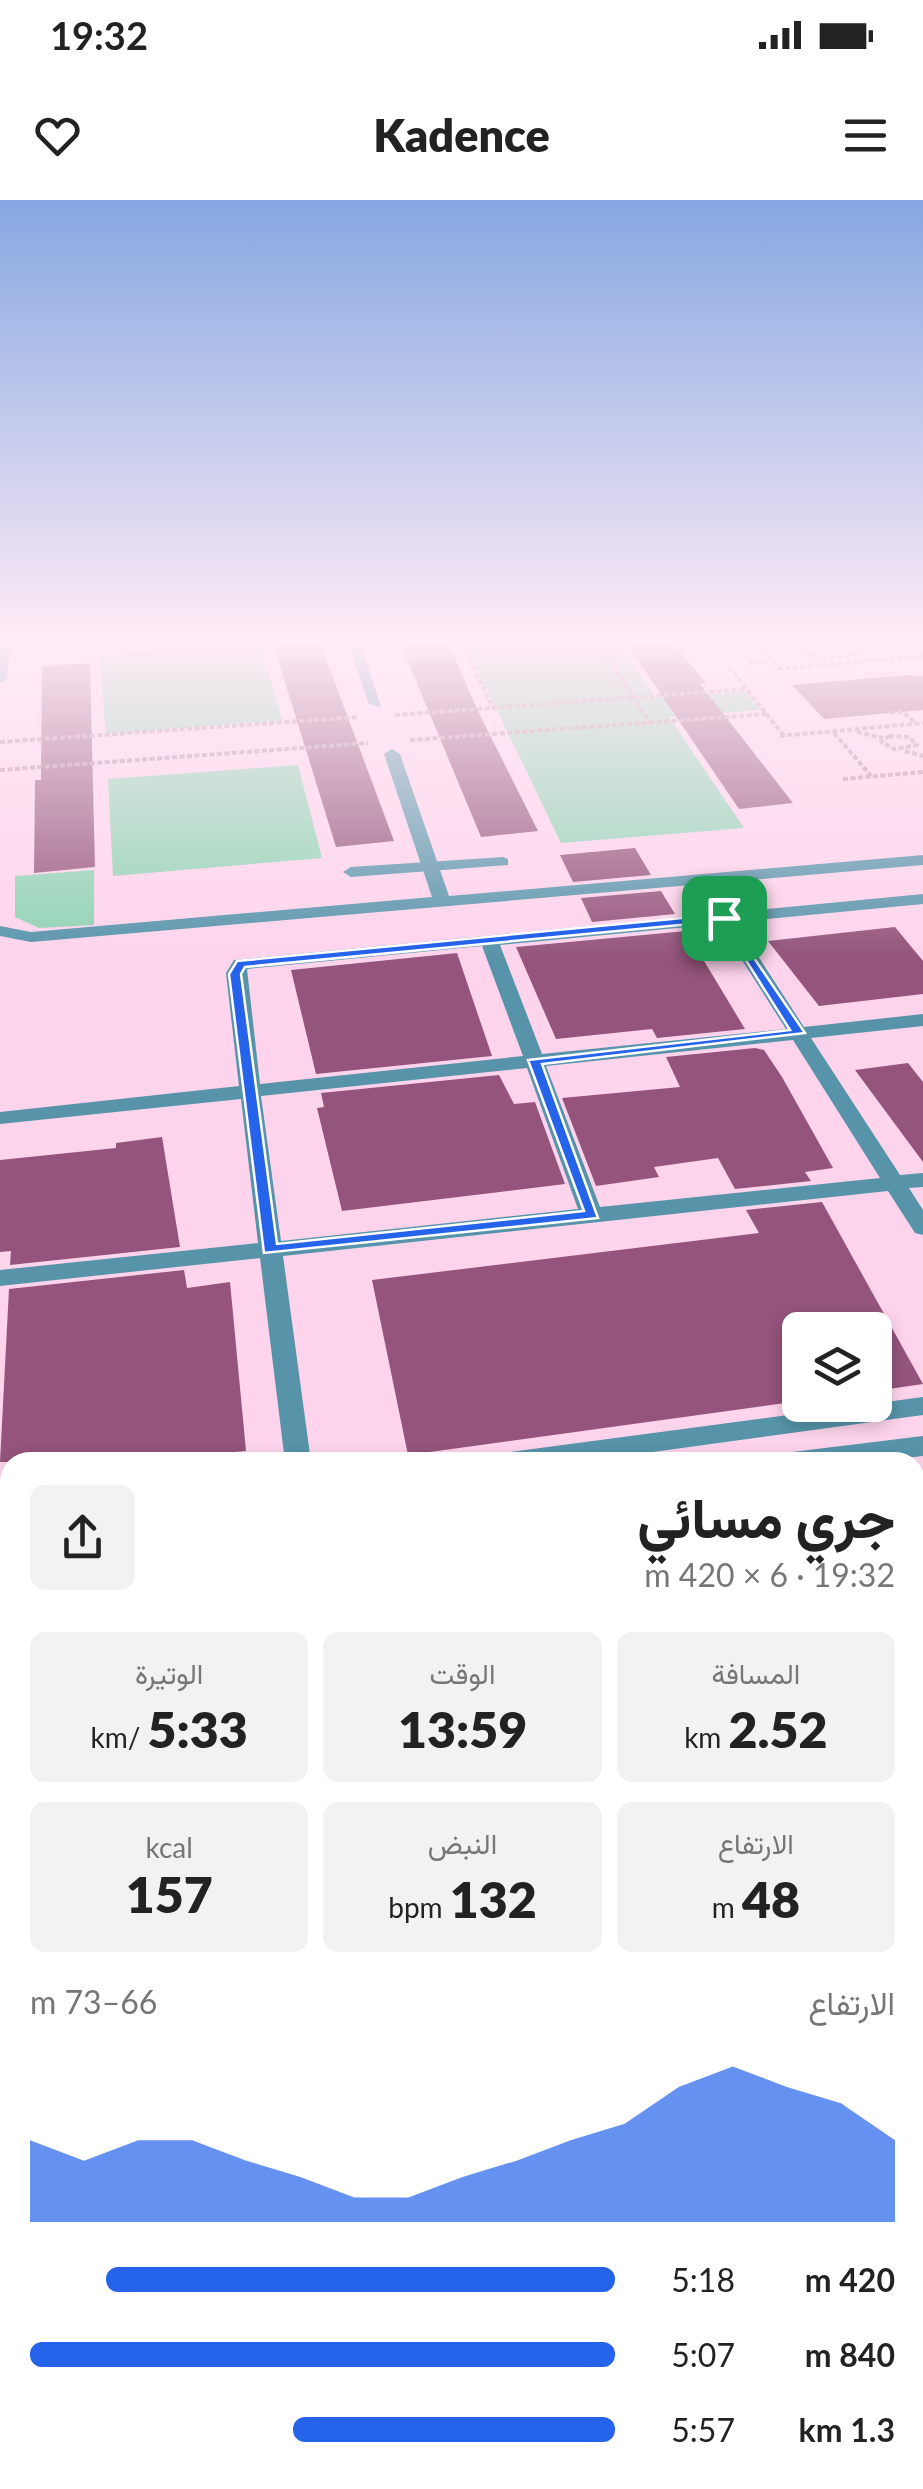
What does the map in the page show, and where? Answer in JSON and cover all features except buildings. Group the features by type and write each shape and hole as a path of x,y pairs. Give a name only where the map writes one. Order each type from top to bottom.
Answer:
{"street":[{"path":"392,754 443,903"},
{"path":"0,931 31,937 923,860"},
{"path":"297,1452 235,974 241,964 923,900"},
{"path":"724,918 923,1228"},
{"path":"489,940 592,1215"},
{"path":"0,1118 923,1020"},
{"path":"0,1278 923,1180"},
{"path":"584,1452 923,1406"},
{"path":"874,1452 923,1446"}],"lane":[{"path":"351,872 503,862"}],"path":[{"path":"845,746 872,776"},
{"path":"884,746 923,756"},
{"path":"899,750 916,746"},
{"path":"908,759 914,753"},
{"path":"843,779 923,772"}],"green space":[{"path":"514,746 688,746 744,828 561,843"},
{"path":"298,765 322,858 113,876 108,779"},
{"path":"94,870 94,925 39,928 15,917 15,876"}],"route":[{"path":"724,918 798,1033 534,1060 592,1215 270,1249 235,974 241,964 724,918"}]}
